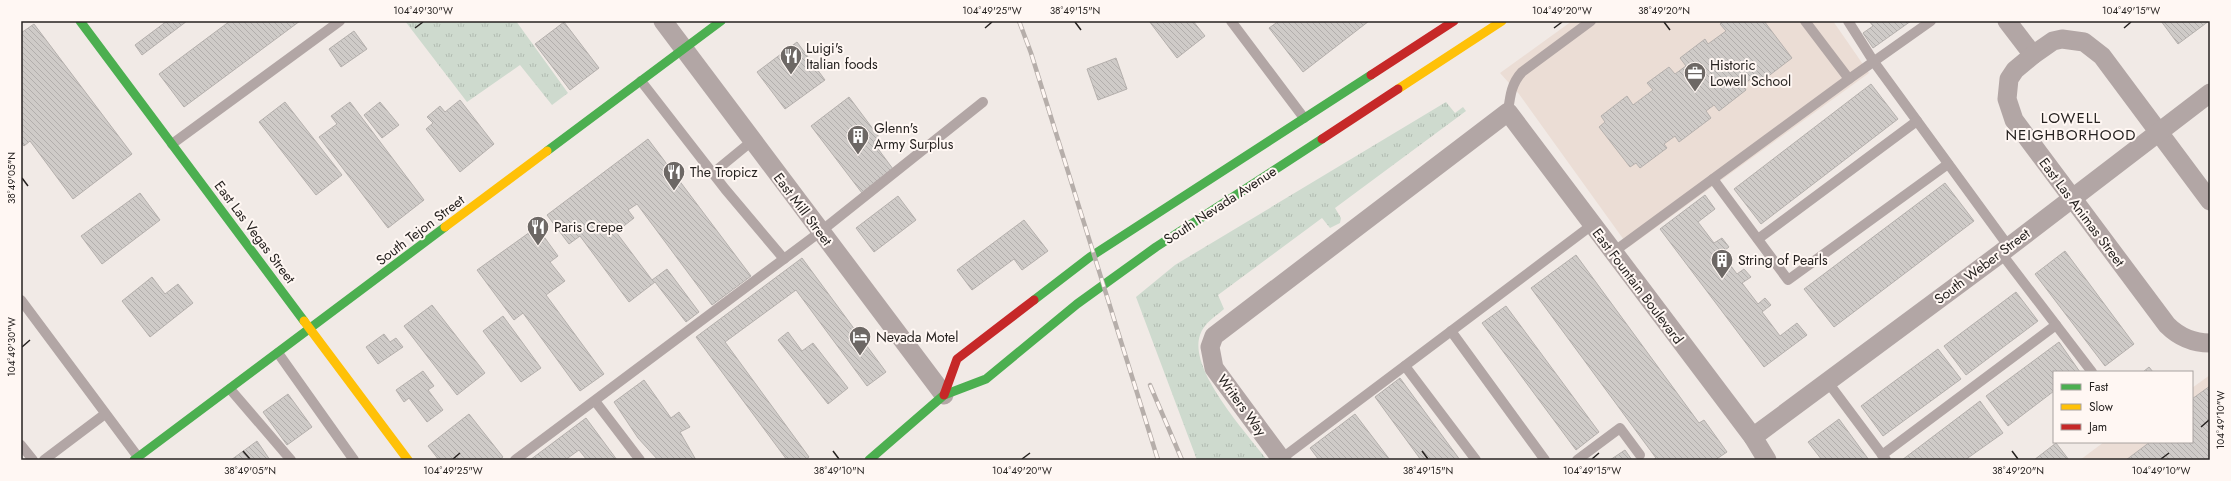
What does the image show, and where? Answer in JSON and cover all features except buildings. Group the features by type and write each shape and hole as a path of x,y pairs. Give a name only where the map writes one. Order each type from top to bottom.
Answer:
{"main road":[{"name":"East Las Vegas Street","path":"80,21 311,329 405,459"},
{"name":"South Tejon Street","path":"136,459 721,21"},
{"name":"South Nevada Avenue","path":"944,395 957,359 1090,257 1454,21"},
{"name":"South Nevada Avenue","path":"869,460 944,395 986,378 1078,304 1156,247 1502,21"}],"street":[{"name":"East Mill Street","path":"663,21 820,232 944,395"},
{"path":"2007,21 2033,55"},
{"name":"East Las Animas Street","path":"2210,201 2102,56 2093,48 2074,39 2053,41 2015,70 2009,79 2007,99 2008,109 2014,120 2071,198 2171,329 2183,338 2200,343 2210,343"},
{"name":"South Weber Street","path":"1753,437 2005,250 2210,93"},
{"name":"East Fountain Boulevard","path":"1508,112 1612,253 1753,437 1764,459"},
{"name":"Writers Way","path":"1281,460 1214,368 1210,341 1219,330 1508,112"}],"lane":[{"path":"172,144 340,21"},
{"path":"1231,21 1304,118"},
{"path":"1508,112 1511,90 1516,79 1522,72 1591,21"},
{"path":"1805,21 1849,79"},
{"path":"1848,21 1874,62 1948,164 2056,325 2091,371"},
{"path":"1612,253 1849,79 1931,21"},
{"path":"641,81 713,173 784,259"},
{"path":"515,460 820,232 984,102"},
{"path":"1758,239 1917,121"},
{"path":"713,173 752,141"},
{"path":"1713,179 1788,280 1948,164"},
{"path":"1281,460 1592,225"},
{"path":"21,300 105,414 136,459"},
{"path":"1827,381 1884,457 2056,325"},
{"path":"1451,331 1545,460"},
{"path":"278,354 354,460"},
{"path":"1405,366 1476,460"},
{"path":"230,389 291,460"},
{"path":"595,401 640,460"},
{"path":"44,460 105,414"},
{"path":"1577,460 1620,428 1640,455"},
{"path":"21,445 33,460"}],"shaded area":[{"path":"1572,21 1833,21 1869,73 1629,247 1519,94 1500,73"},
{"path":"2210,375 2210,460 2080,460 2103,443 2193,443 2193,387"}],"green space":[{"path":"405,21 516,21 568,93 552,105 520,65 467,102"},
{"path":"1446,102 1455,113 1463,107 1466,111 1335,208 1341,218 1340,223 1330,228 1322,218 1218,295 1224,309 1207,324 1200,335 1199,349 1202,365 1210,383 1221,400 1267,460 1197,460 1136,297 1175,265"}],"railway":[{"path":"1019,21 1031,53 1158,460"},
{"path":"1150,385 1182,460"}],"traffic: fast":[{"path":"80,21 304,321"},
{"path":"547,151 721,21"},
{"path":"1034,300 1090,257 1371,75"},
{"path":"869,460 944,395 986,379 1077,304 1156,247 1322,139"},
{"path":"134,460 445,227"}],"traffic: slow":[{"path":"1398,89 1502,21"},
{"path":"445,227 547,151"},
{"path":"304,321 408,460"}],"traffic: jam":[{"path":"1371,75 1454,21"},
{"path":"1322,139 1398,89"},
{"path":"944,395 957,359 1034,300"}],"place":[{"name":"Luigi's Italian foods","path":"791,76"},
{"name":"Historic Lowell School","path":"1695,92"},
{"name":"Glenn's Army Surplus","path":"858,156"},
{"name":"The Tropicz","path":"674,192"},
{"name":"Paris Crepe","path":"538,246"},
{"name":"String of Pearls","path":"1722,280"},
{"name":"Nevada Motel","path":"860,356"}],"district":[{"name":"LOWELL NEIGHBORHOOD","path":"2071,126"}]}
